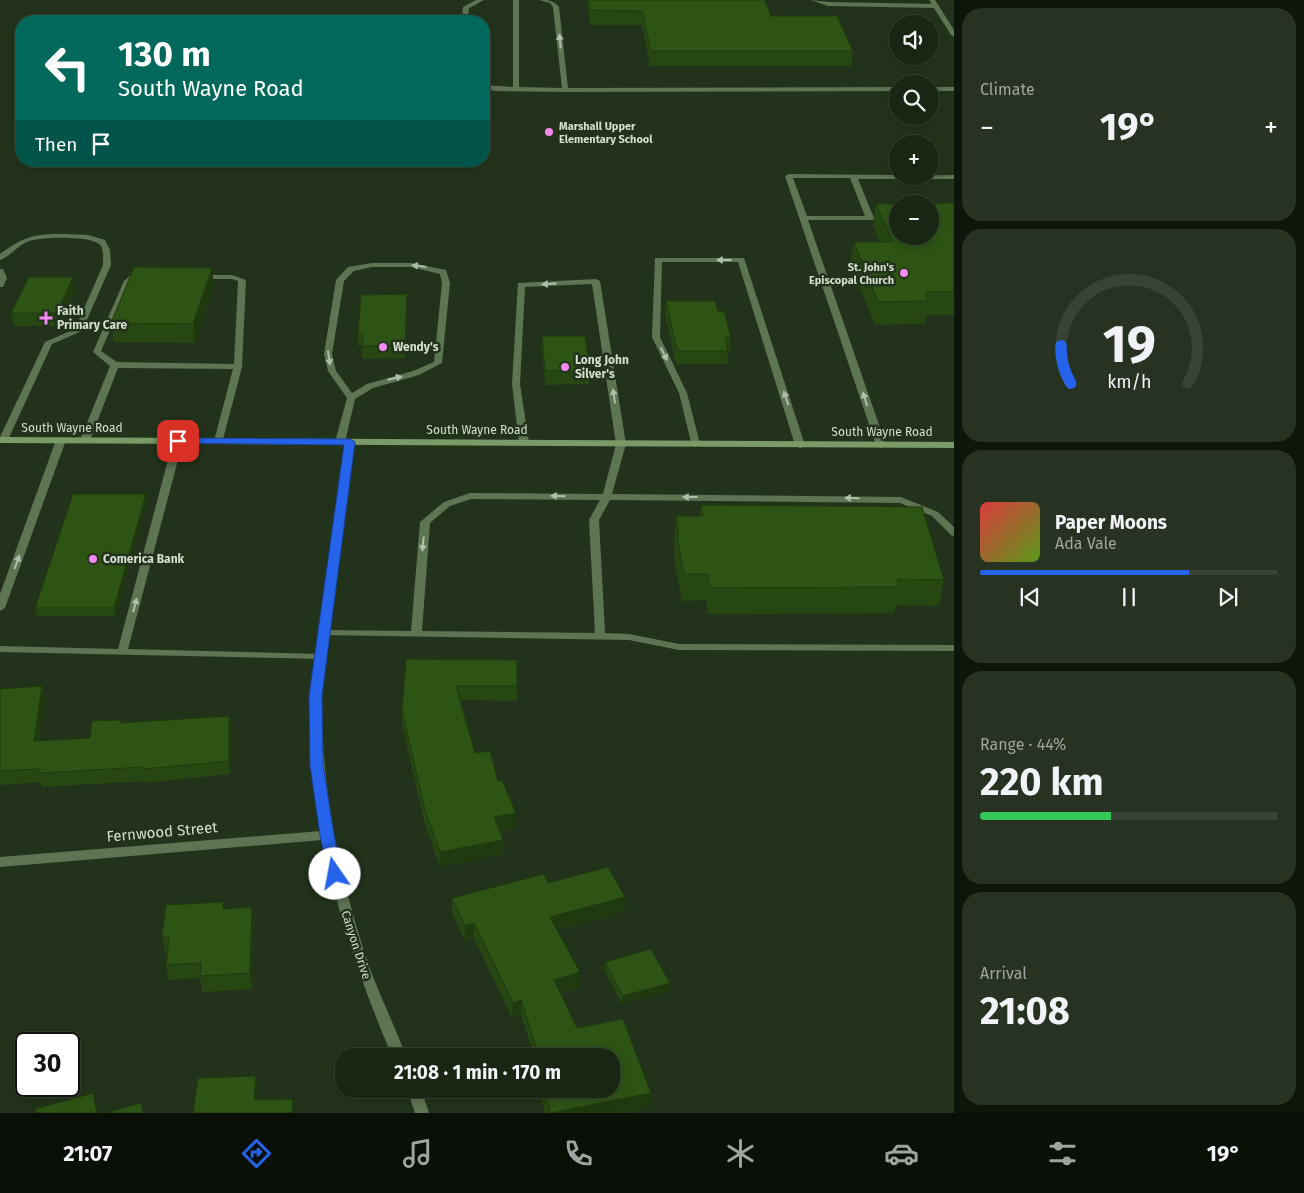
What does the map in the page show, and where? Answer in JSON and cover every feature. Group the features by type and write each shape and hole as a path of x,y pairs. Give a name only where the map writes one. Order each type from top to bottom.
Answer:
{"main road":[{"name":"South Wayne Road","path":"1,440 954,445"}],"street":[{"path":"465,15 466,7 481,0"},
{"path":"516,0 516,90"},
{"path":"542,0 552,2 556,7 565,90"},
{"path":"814,0 828,4 934,3 954,35"},
{"path":"490,88 516,90 889,89"},
{"path":"939,89 954,89"},
{"path":"881,445 789,176 954,177"},
{"path":"804,218 870,218 853,176"},
{"path":"0,258 26,240 41,237 94,238 102,243 107,253 107,265 78,331 49,342 1,440"},
{"path":"695,444 683,393 656,337 658,260 741,260 800,445"},
{"path":"372,265 411,265 443,272 446,283 438,363 416,373 370,386 351,398 332,371 328,354 340,280 351,269 372,265"},
{"path":"0,271 3,278 0,285"},
{"path":"147,275 135,276 128,281 97,352 115,365 238,367"},
{"path":"194,276 232,277 242,280 238,367 218,441"},
{"path":"524,443 516,384 521,285 596,281 621,444 607,497 594,520 600,636"},
{"path":"85,440 115,365"},
{"name":"Canyon Drive","path":"351,398 316,696 317,765 327,835 339,893 358,954 395,1048"},
{"path":"0,608 61,440"},
{"path":"122,652 178,441"},
{"path":"416,634 425,522 447,504 470,496 901,500 935,514 954,533"},
{"path":"324,633 629,637 679,647 954,648"},
{"path":"0,649 321,657"},
{"name":"Fernwood Street","path":"0,862 327,835"},
{"path":"417,1098 422,1113"}],"building":[{"path":"589,0 765,0 771,16 837,16 853,51 651,51 642,11 590,10"},
{"path":"939,203 954,203 954,292 925,292 929,301 878,302 854,242 889,242 889,245 939,245"},
{"path":"876,204 889,204 889,233"},
{"path":"134,267 212,268 193,324 111,323"},
{"path":"29,277 73,277 57,313 11,313"},
{"path":"407,294 405,345 362,346 363,334 358,334 361,295"},
{"path":"666,301 715,301 718,311 724,311 731,338 725,338 728,351 677,351"},
{"name":"Long John Silver's","path":"542,336 585,336 590,371 545,371"},
{"name":"Comerica Bank","path":"73,494 146,494 114,608 35,608"},
{"path":"701,505 922,507 944,580 897,579 899,587 710,588 708,574 684,574 677,534 679,534 676,516 703,516"},
{"path":"406,659 517,660 517,686 456,686 475,753 490,751 498,781 502,780 516,813 494,817 503,840 440,852 425,810 402,711"},
{"path":"42,686 34,741 90,738 92,721 121,720 121,723 229,716 229,761 144,769 144,767 39,773 40,769 0,771 0,689"},
{"path":"608,867 625,897 550,917 580,972 554,980 577,1028 623,1019 651,1093 551,1113 546,1098 620,1098 620,1048 536,1048 521,1000 513,1003 474,923 465,926 452,898 544,874 548,883"},
{"path":"223,902 223,909 252,907 250,973 200,976 201,963 166,965 169,937 162,937 166,905"},
{"path":"651,949 670,983 623,996 605,962"},
{"path":"256,1076 254,1100 293,1099 292,1113 193,1113 198,1078"},
{"path":"93,1093 97,1113 36,1113 35,1109"},
{"path":"141,1103 143,1113 105,1113"}],"place":[{"name":"Marshall Upper Elementary School","path":"549,132"},
{"name":"St. John's Episcopal Church","path":"904,273"},
{"name":"Faith Primary Care","path":"46,318"},
{"name":"Wendy's","path":"383,347"},
{"name":"Long John Silver's","path":"565,367"},
{"name":"Comerica Bank","path":"93,559"}],"route":[{"path":"178,441 350,442 316,696 317,765 327,835 335,874"}]}
